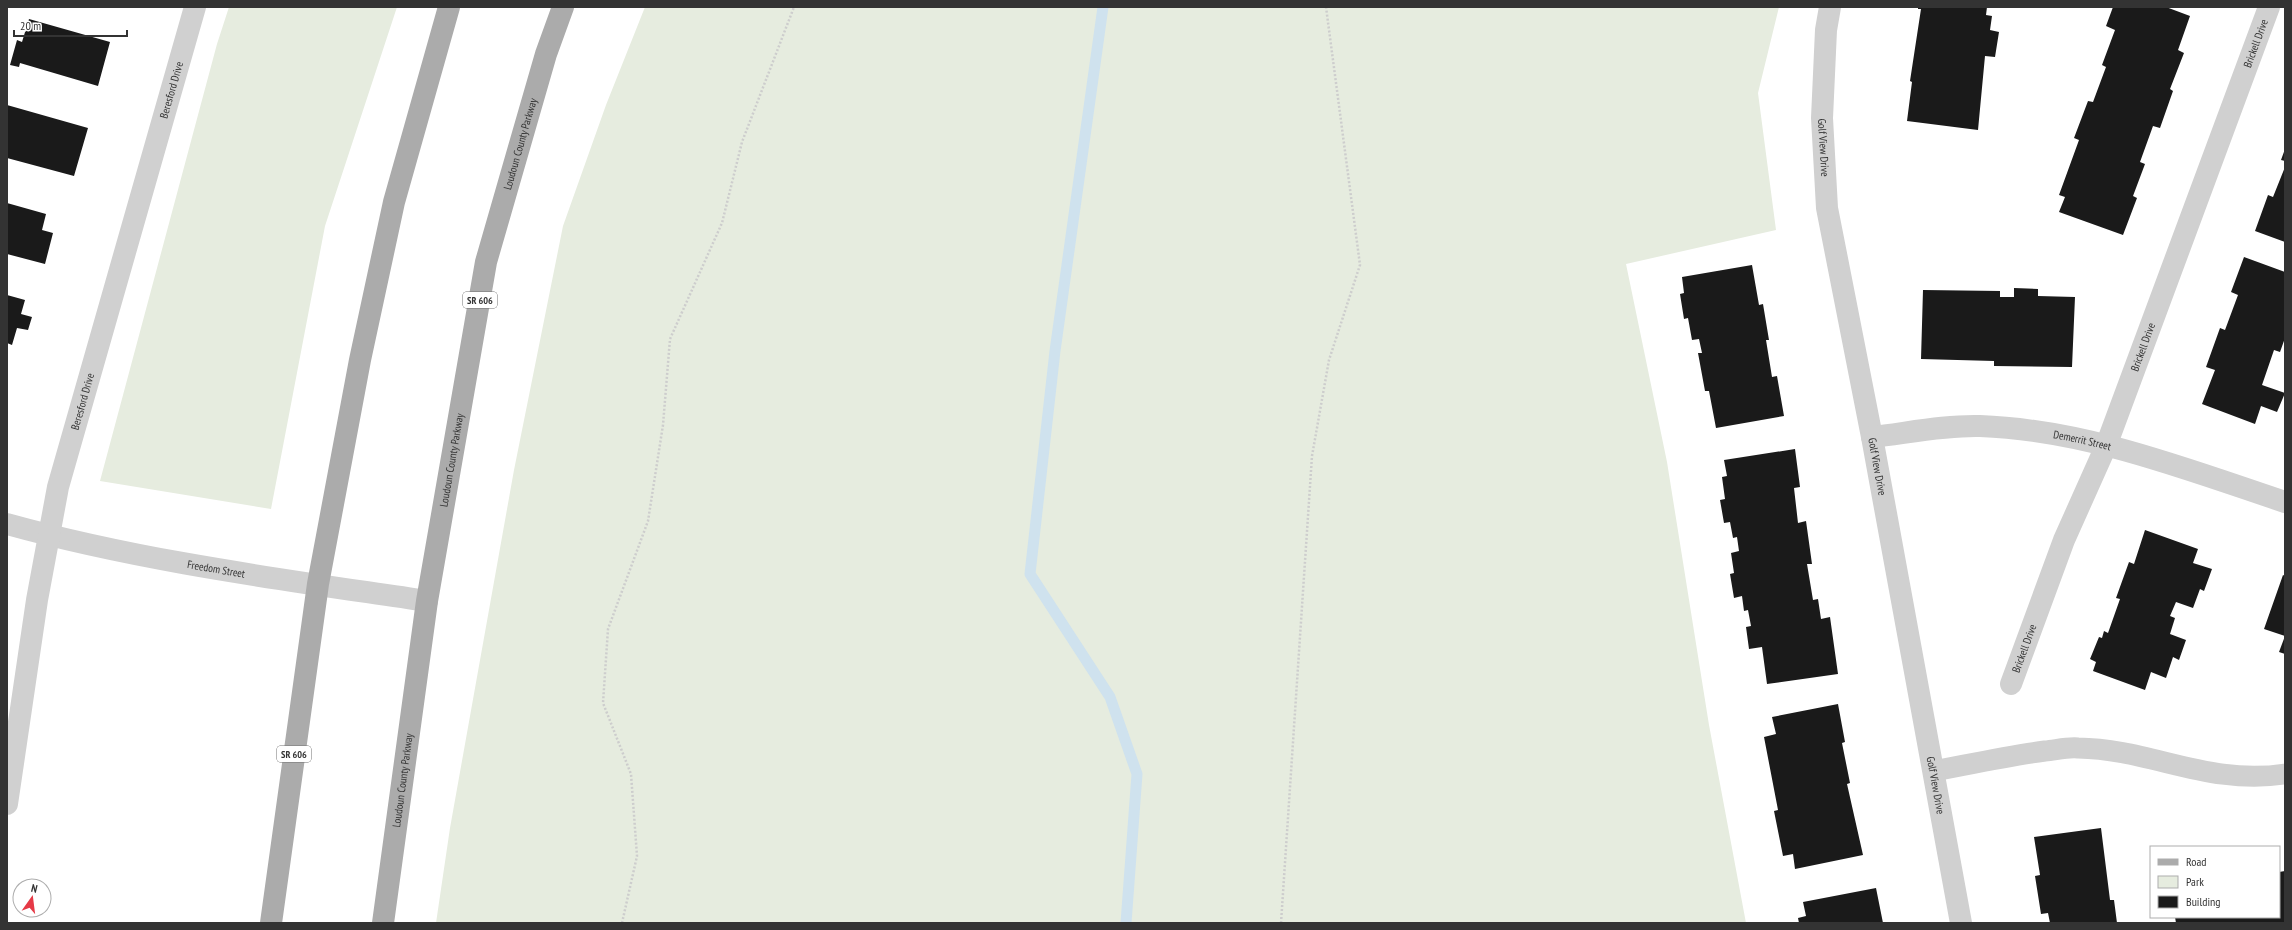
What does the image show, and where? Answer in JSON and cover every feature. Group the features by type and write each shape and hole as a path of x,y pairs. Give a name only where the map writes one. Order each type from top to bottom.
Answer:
{"main road":[{"name":"SR 606","path":"271,923 318,584 360,360 394,202 449,7"},
{"name":"Loudoun County Parkway","path":"383,923 427,601 486,262 546,54 563,7"}],"street":[{"name":"Beresford Drive","path":"7,804 48,535 60,479 195,7"},
{"name":"Golf View Drive","path":"1830,7 1826,30 1822,118 1827,208 1872,437 1961,923"},
{"name":"Brickell Drive","path":"2011,684 2064,540 2106,446 2269,7"},
{"name":"Demerrit Street","path":"1872,437 1978,426 2065,435 2170,464 2285,502"},
{"name":"Freedom Street","path":"7,524 48,535 164,560 427,601"}],"lane":[{"path":"1934,770 2019,754 2078,748 2126,753 2221,775 2260,778 2285,774"}],"path":[{"path":"622,923 638,856 631,774 603,703 608,630 648,521 663,425 670,339 722,223 742,142 794,7"},
{"path":"1281,923 1312,456 1329,360 1360,265 1326,7"}],"green space":[{"path":"229,7 397,7 325,226 271,509 100,481 217,44"},
{"path":"645,7 1779,7 1758,93 1776,230 1626,264 1667,462 1709,725 1746,923 436,923 450,828 514,470 563,226 606,105"}],"building":[{"path":"1918,7 1987,7 1986,15 1992,16 1990,30 1999,32 1995,57 1985,56 1978,130 1907,121 1912,82 1910,81 1921,9 1918,9"},
{"path":"2113,7 2166,7 2190,16 2178,50 2184,53 2170,89 2173,91 2160,128 2153,126 2140,162 2145,164 2133,196 2137,198 2123,235 2059,212 2065,197 2059,195 2079,140 2074,138 2088,101 2093,102 2106,67 2102,65 2115,30 2106,26"},
{"path":"29,19 110,42 98,86 20,63 19,67 10,65 17,40 22,42"},
{"path":"7,105 88,128 74,176 7,158"},
{"path":"2285,149 2285,161 2281,160"},
{"path":"2285,167 2285,242 2255,231 2268,195 2273,197"},
{"path":"7,203 46,214 42,230 53,233 45,264 7,254"},
{"path":"2244,257 2285,272 2285,338 2280,352 2274,350 2262,385 2285,393 2277,412 2261,406 2255,424 2202,404 2215,370 2206,367 2220,328 2225,330 2238,295 2231,292"},
{"path":"1752,265 1759,305 1763,304 1769,340 1766,340 1772,377 1777,376 1784,416 1716,428 1709,391 1705,391 1698,353 1702,353 1699,339 1692,340 1688,318 1684,319 1680,294 1684,293 1682,277"},
{"path":"2014,288 2038,289 2038,296 2075,297 2072,367 1994,366 1994,361 1921,359 1923,290 2000,291 2000,297 2014,297"},
{"path":"7,295 25,300 21,314 32,317 28,330 17,328 12,345 7,343"},
{"path":"1795,449 1800,487 1794,488 1798,523 1806,521 1812,564 1807,564 1813,600 1818,599 1821,619 1830,617 1838,674 1767,684 1762,647 1749,649 1746,627 1751,626 1748,610 1744,611 1742,596 1734,598 1730,574 1734,573 1731,553 1739,551 1737,537 1733,538 1730,522 1724,523 1720,500 1725,499 1722,477 1727,476 1724,460"},
{"path":"2145,530 2198,549 2193,563 2212,569 2204,591 2200,589 2193,608 2176,602 2170,616 2175,618 2170,634 2186,640 2179,660 2173,657 2166,678 2151,672 2145,690 2093,671 2096,662 2090,659 2099,637 2102,638 2104,631 2108,633 2120,599 2116,598 2129,562 2134,564"},
{"path":"2283,575 2285,576 2285,636 2264,629"},
{"path":"2285,636 2285,654 2279,652"},
{"path":"1838,704 1845,742 1842,743 1850,783 1847,784 1863,855 1795,869 1793,854 1783,856 1774,811 1778,810 1764,737 1776,734 1772,717"},
{"path":"2101,828 2110,900 2114,900 2117,923 2050,923 2048,913 2041,914 2035,876 2040,875 2034,837"},
{"path":"2285,871 2285,923 2176,923 2175,918 2280,918 2280,872"},
{"path":"1876,888 1883,923 1799,923 1798,918 1806,916 1803,902"}],"waterway":[{"path":"1103,7 1055,351 1030,574 1110,697 1137,774 1126,923"}]}
